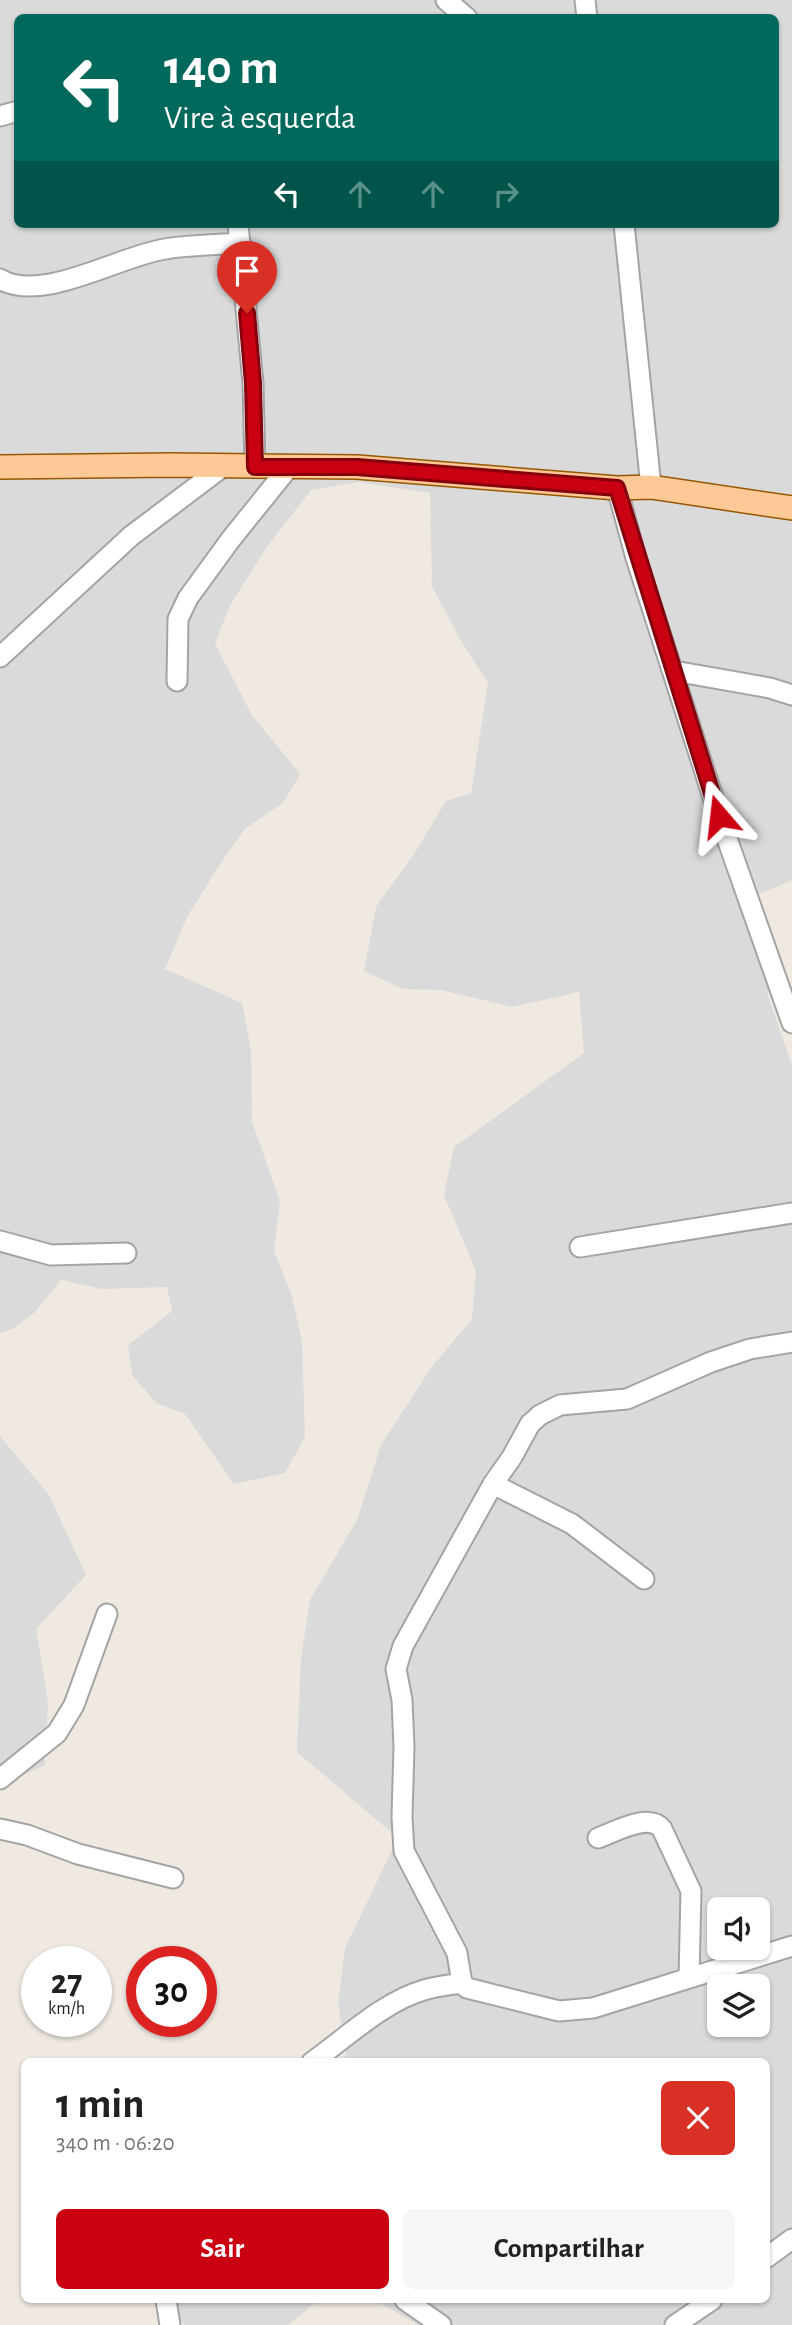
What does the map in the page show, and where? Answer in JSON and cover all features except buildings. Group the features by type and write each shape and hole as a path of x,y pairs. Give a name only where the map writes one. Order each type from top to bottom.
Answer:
{"main road":[{"path":"0,467 357,467 617,488 650,487 792,508"}],"street":[{"path":"446,0 462,14"},
{"path":"624,228 650,487"},
{"path":"0,279 11,285 39,287 163,249 239,233 253,383 255,467"},
{"path":"0,657 131,536 225,465"},
{"path":"177,681 178,619 183,608 230,539 289,467"},
{"path":"617,488 636,558 719,816 788,1002 792,1023"},
{"path":"674,671 792,695"},
{"path":"580,1247 792,1213"},
{"path":"0,1241 51,1255 126,1254"},
{"path":"792,1342 750,1349 711,1362 626,1399 560,1405 540,1415 530,1424 493,1484 403,1646 396,1670 402,1700 404,1851 457,1953 462,1983 473,1991 559,2011 593,2008 792,1946"},
{"path":"493,1484 572,1524 644,1579"},
{"path":"0,1779 57,1733 74,1705 107,1614"},
{"path":"598,1838 647,1821 659,1825 662,1829 691,1891 689,1978"},
{"path":"0,1829 27,1835 78,1854 173,1878"},
{"path":"318,2058 389,2006 409,1995 425,1989 462,1983"},
{"path":"770,2255 792,2239"},
{"path":"166,2303 170,2325"},
{"path":"409,2303 435,2323"},
{"path":"675,2325 708,2303"}],"shaded area":[{"path":"0,0 792,0 792,880 755,896 788,986 767,993 792,1065 792,2325 418,2325 380,2303 770,2303 770,2058 344,2058 346,2054 338,2003 345,1948 398,1838 297,1752 301,1658 310,1600 357,1520 381,1445 431,1368 472,1319 476,1271 444,1195 454,1147 584,1053 579,992 512,1007 441,990 403,989 364,971 376,907 416,851 446,801 471,793 488,683 460,639 432,586 430,493 358,482 311,490 267,547 229,607 215,644 252,715 300,774 284,802 245,829 222,861 187,917 165,969 242,1003 251,1050 252,1121 280,1202 274,1251 292,1296 302,1342 305,1437 285,1473 234,1484 185,1414 156,1403 132,1375 128,1345 172,1311 167,1287 102,1289 61,1280 34,1313 12,1329 0,1333"},
{"path":"0,1436 49,1495 86,1575 36,1629 48,1702 45,1765 0,1786"},
{"path":"166,2303 315,2303 288,2325 185,2325"}],"route":[{"path":"247,313 253,383 255,467 357,467 617,488 636,558 659,622 719,816"}]}
